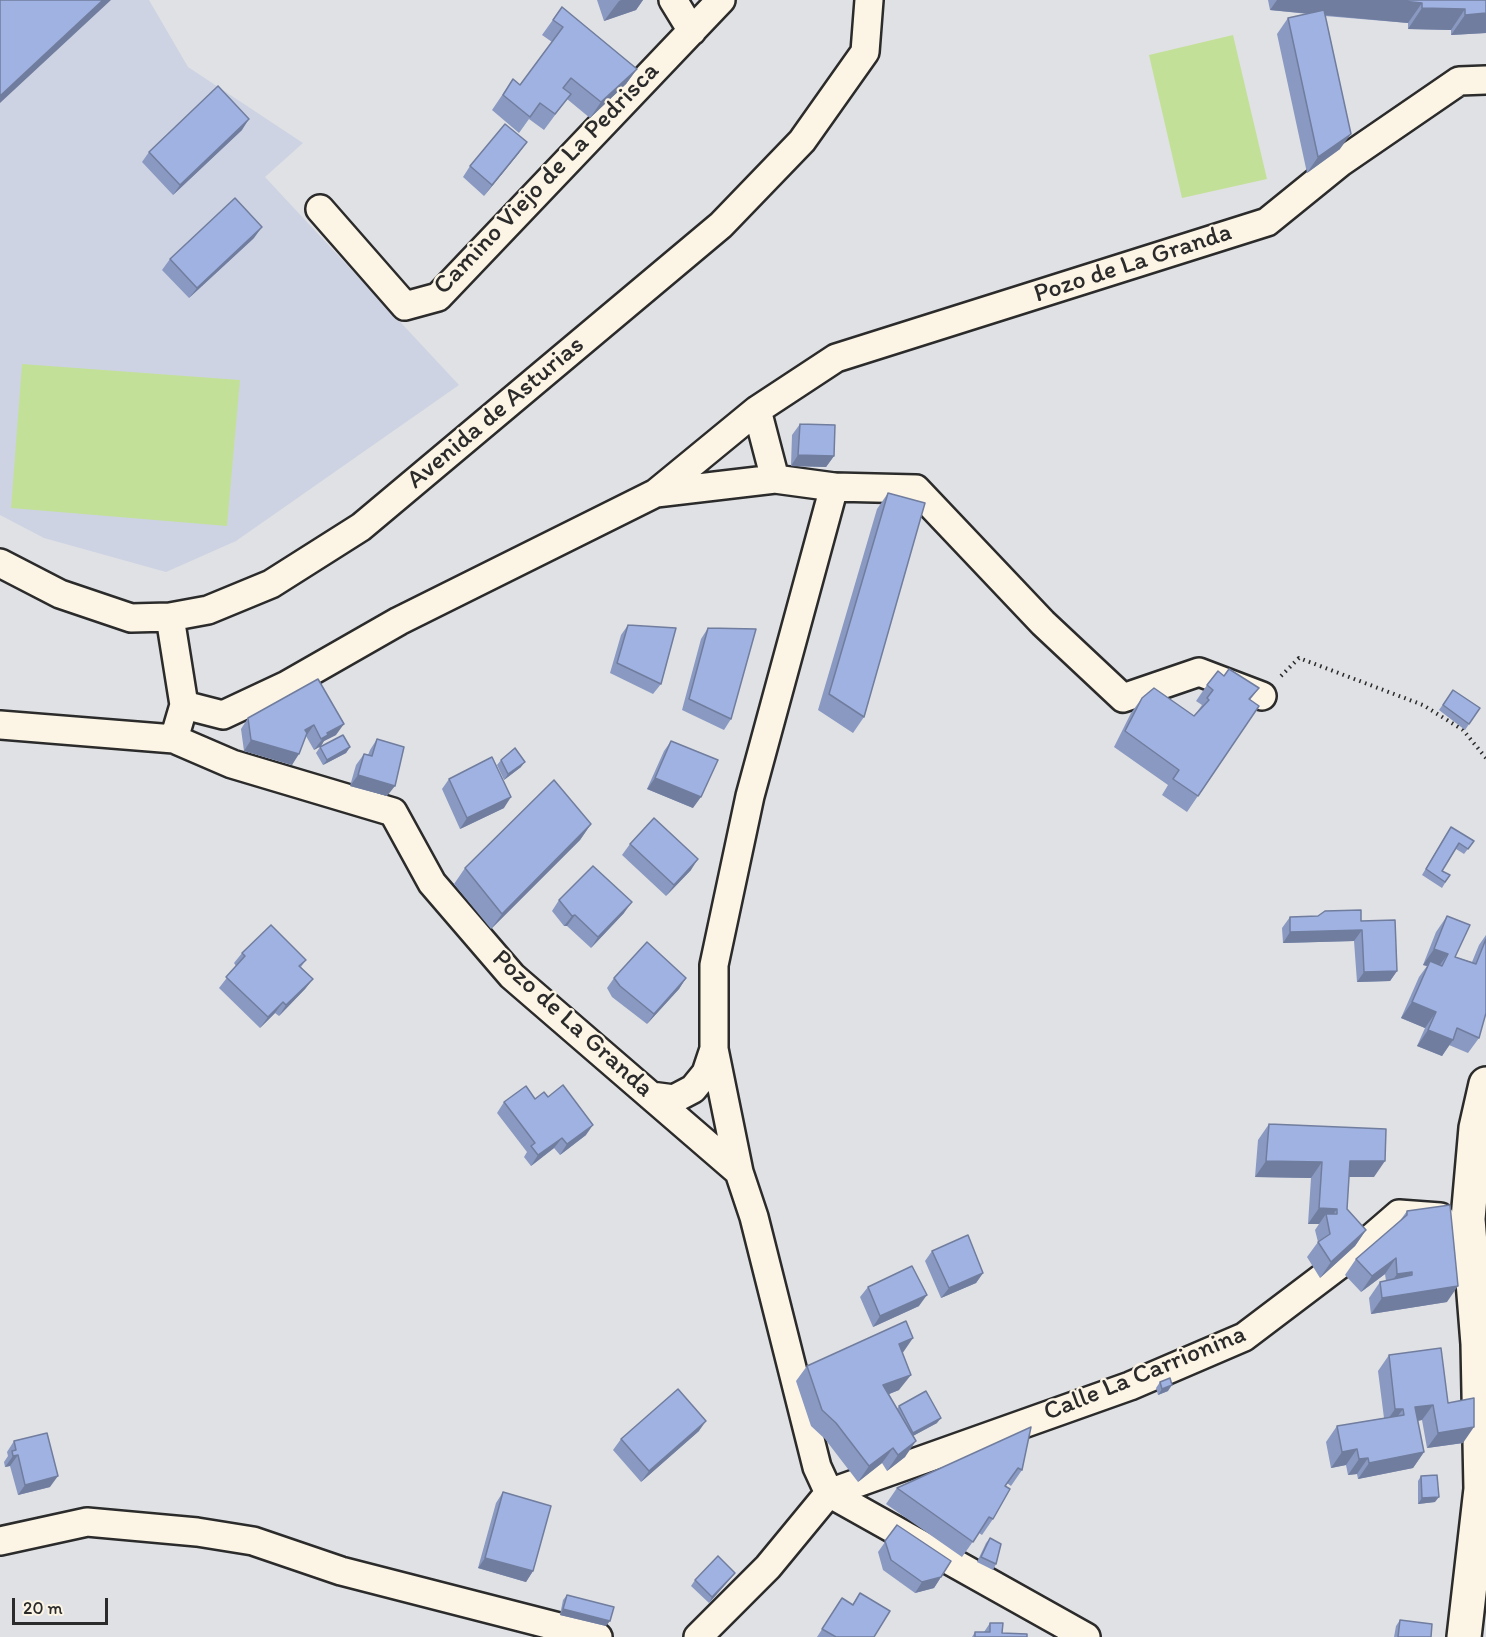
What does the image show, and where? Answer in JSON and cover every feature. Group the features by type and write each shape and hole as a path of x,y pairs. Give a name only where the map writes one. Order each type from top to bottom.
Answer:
{"main road":[{"path":"1464,1637 1481,1489 1478,1344 1468,1219 1476,1128 1486,1084"}],"street":[{"path":"674,0 692,31"},
{"name":"Camino Viejo de La Pedrisca","path":"320,209 405,306 438,297 721,0"},
{"name":"Avenida de Asturias","path":"0,563 60,594 131,618 170,617 208,610 271,584 361,527 721,225 802,141 865,52 869,0"},
{"name":"Pozo de La Granda","path":"184,705 223,715 286,685 399,621 656,493 757,410 836,358 1267,222 1341,162 1459,81 1486,80"},
{"path":"757,410 775,479"},
{"name":"Pozo de La Granda","path":"656,493 775,479 834,487 916,489 1043,623 1123,698 1199,672 1262,696"},
{"path":"834,487 750,796 714,965 714,1049 739,1172 754,1217 817,1467 829,1493 1086,1637"},
{"path":"170,617 184,705 174,740"},
{"name":"Pozo de La Granda","path":"0,725 174,740 232,764 393,813 432,883 512,976 739,1172"},
{"path":"651,1096 674,1099 693,1089 706,1073 714,1049"},
{"name":"Calle La Carrionina","path":"829,1493 1130,1386 1244,1337 1347,1259 1399,1214 1468,1219"},
{"path":"698,1637 768,1567 829,1493"},
{"path":"0,1541 87,1522 197,1532 254,1541 341,1571 598,1637"}],"path":[{"path":"1262,696 1299,658 1423,705 1463,730 1486,758"}],"shaded area":[{"path":"0,0 149,0 188,67 303,143 265,177 459,385 236,541 166,572 44,538 0,515"}],"green space":[{"path":"1233,35 1267,179 1182,198 1149,55"},
{"path":"22,364 240,380 227,526 11,508"}],"building":[{"path":"0,0 103,0 0,96"},
{"path":"1393,0 1486,0 1486,13 1465,15 1465,9 1422,8 1422,3"},
{"path":"562,7 637,69 601,102 571,78 563,88 571,94 555,114 540,103 530,117 503,95 513,79 520,85 563,27 553,20"},
{"path":"1324,10 1351,134 1318,157 1288,18"},
{"path":"218,86 249,119 180,185 149,152"},
{"path":"505,124 527,142 492,185 470,166"},
{"path":"235,198 262,227 197,288 170,259"},
{"path":"800,424 835,425 834,456 798,455"},
{"path":"888,493 925,503 864,717 829,694"},
{"path":"628,625 676,628 661,684 617,663"},
{"path":"708,628 756,629 731,719 689,699"},
{"path":"1229,669 1259,688 1249,699 1259,706 1198,796 1173,779 1179,770 1125,731 1142,698 1154,688 1194,716 1209,700 1207,698 1213,690 1207,685 1218,671 1224,676"},
{"path":"318,679 344,724 321,739 314,725 305,730 307,733 299,754 251,740 248,718"},
{"path":"1453,690 1480,708 1469,724 1443,705"},
{"path":"343,735 350,747 327,760 320,747"},
{"path":"377,739 404,747 395,786 358,775 364,754 372,756"},
{"path":"671,741 718,760 701,797 655,778"},
{"path":"515,748 525,762 508,774 501,760"},
{"path":"492,757 511,797 467,818 449,779"},
{"path":"554,780 591,824 502,914 465,868"},
{"path":"654,818 698,859 674,885 630,844"},
{"path":"1451,827 1474,841 1468,849 1459,843 1442,871 1450,875 1445,882 1426,869"},
{"path":"593,866 632,902 598,937 575,915 572,916 559,900"},
{"path":"1361,910 1361,921 1395,920 1397,971 1364,972 1362,930 1290,932 1290,917 1318,916 1325,911"},
{"path":"1447,916 1470,925 1455,957 1476,964 1486,939 1486,1013 1479,1038 1457,1028 1453,1040 1428,1030 1436,1012 1412,1002 1430,961 1442,966 1448,954 1434,949"},
{"path":"271,925 306,960 299,966 313,979 286,1005 283,1002 268,1017 226,977 245,956 242,953"},
{"path":"647,942 686,978 654,1014 620,986 614,978"},
{"path":"563,1085 593,1125 567,1144 562,1138 538,1155 531,1146 535,1143 504,1102 526,1086 535,1099 544,1092 548,1097"},
{"path":"1269,1124 1386,1129 1385,1161 1350,1161 1347,1209 1366,1230 1331,1262 1318,1242 1330,1234 1326,1214 1337,1214 1337,1209 1319,1208 1322,1162 1266,1161"},
{"path":"1450,1205 1458,1286 1382,1298 1380,1282 1412,1275 1412,1272 1397,1274 1396,1258 1372,1276 1356,1259 1407,1215 1407,1211"},
{"path":"968,1235 983,1273 949,1288 932,1251"},
{"path":"912,1266 927,1295 880,1316 868,1287"},
{"path":"906,1321 913,1338 899,1344 911,1375 883,1385 916,1441 898,1455 893,1448 869,1466 836,1423 822,1410 807,1366"},
{"path":"1441,1348 1448,1403 1474,1398 1474,1427 1438,1433 1433,1405 1415,1407 1424,1452 1369,1463 1368,1458 1359,1459 1357,1449 1342,1452 1337,1426 1404,1415 1403,1409 1395,1409 1389,1355"},
{"path":"1170,1378 1172,1385 1162,1389 1160,1382"},
{"path":"678,1389 706,1421 649,1471 621,1439"},
{"path":"926,1391 941,1418 913,1433 899,1406"},
{"path":"1031,1427 1022,1470 1018,1468 1005,1486 1010,1489 993,1519 989,1517 973,1542 897,1488"},
{"path":"47,1433 58,1476 25,1485 18,1455 13,1456 12,1451 16,1450 14,1441"},
{"path":"1437,1475 1439,1497 1422,1498 1421,1476"},
{"path":"503,1492 551,1506 533,1571 485,1558"},
{"path":"897,1525 951,1561 941,1577 922,1582 891,1560 885,1541"},
{"path":"990,1538 1001,1544 996,1564 981,1557"},
{"path":"718,1556 735,1573 712,1597 695,1580"},
{"path":"860,1593 890,1611 874,1637 836,1637 822,1629 842,1598 853,1605"},
{"path":"567,1595 614,1607 610,1621 563,1609"},
{"path":"1400,1620 1432,1624 1431,1637 1398,1637"},
{"path":"990,1623 1003,1623 1002,1633 1027,1634 1027,1637 975,1637 975,1632 990,1632"}]}
